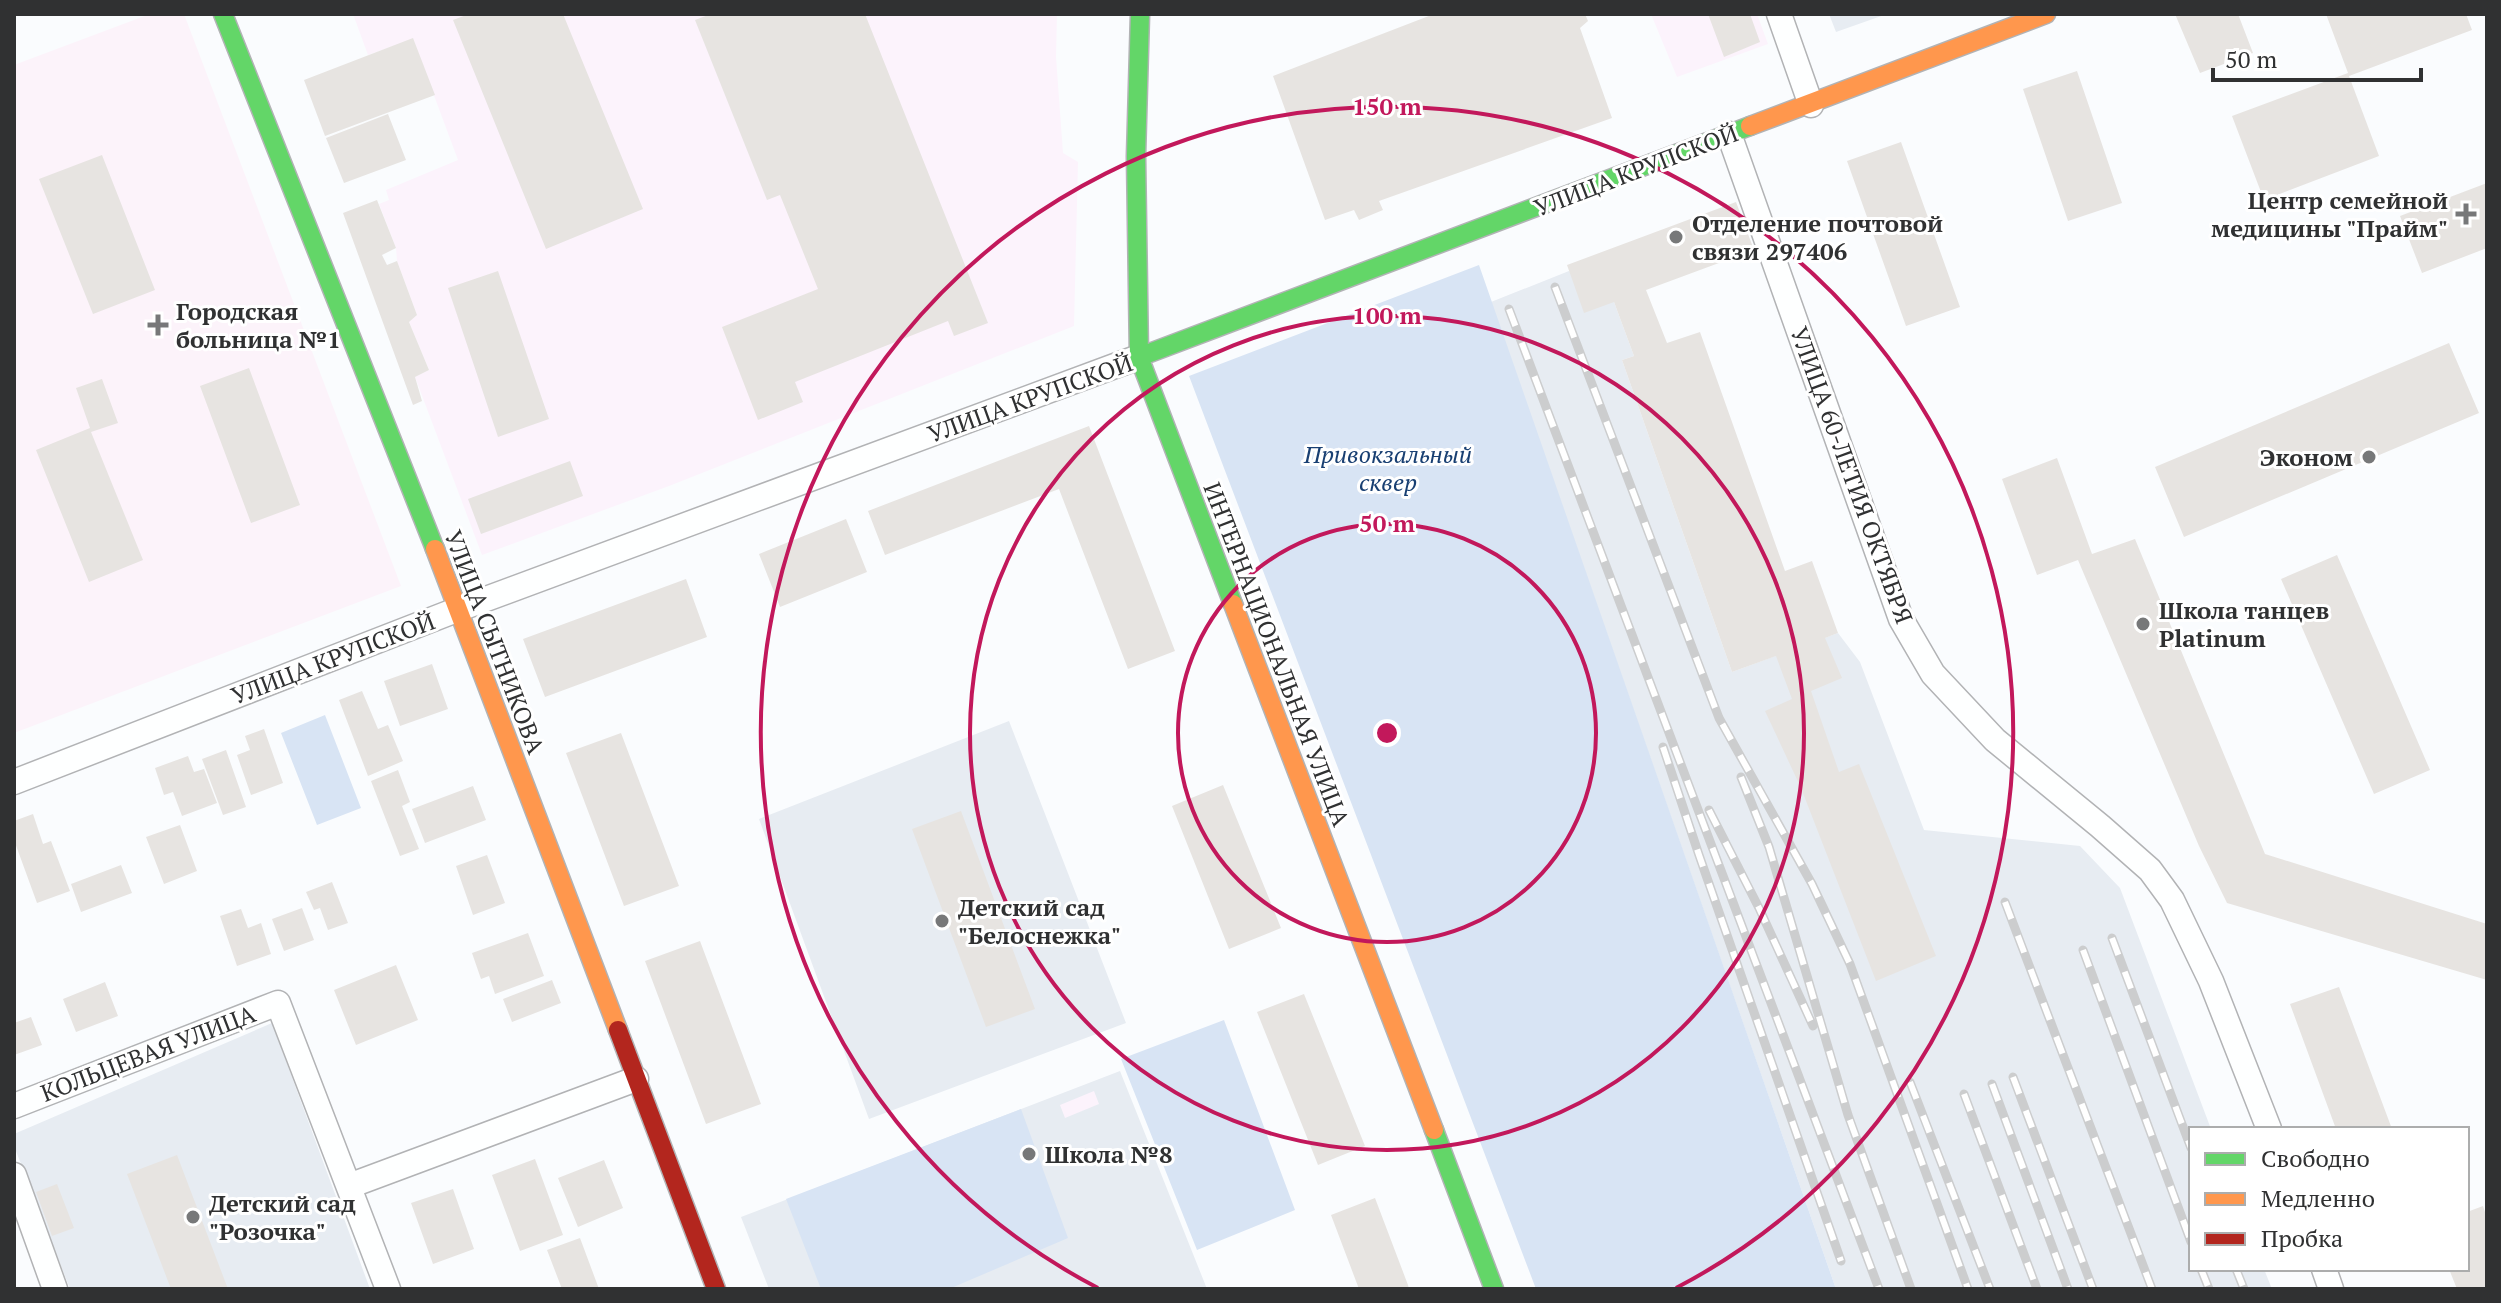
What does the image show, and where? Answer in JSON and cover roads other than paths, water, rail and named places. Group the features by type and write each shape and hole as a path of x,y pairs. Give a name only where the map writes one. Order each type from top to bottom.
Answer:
{"street":[{"name":"УЛИЦА СЫТНИКОВА","path":"223,14 459,609 716,1289"},
{"name":"ИНТЕРНАЦИОНАЛЬНАЯ УЛИЦА","path":"1140,14 1136,156 1139,357 1494,1289"},
{"path":"1779,14 1811,105"},
{"name":"УЛИЦА КРУПСКОЙ","path":"14,782 459,609 1139,357 2046,14"},
{"name":"УЛИЦА 60-ЛЕТИЯ ОКТЯБРЯ","path":"1729,134 1901,619 1933,674 1995,740 2150,870 2172,900 2211,981 2268,1127"},
{"name":"КОЛЬЦЕВАЯ УЛИЦА","path":"14,1106 278,1003 388,1289"},
{"path":"349,1186 636,1079"},
{"path":"14,1175 55,1289"}],"railway":[{"path":"1555,287 1719,718 1812,884 1850,964 1968,1289"},
{"path":"1509,309 1879,1289"},
{"path":"1663,747 1841,1261"},
{"path":"1741,777 1769,847 1848,1115 1911,1289"},
{"path":"1709,810 1759,908 1813,1026"},
{"path":"2005,902 2152,1289"},
{"path":"2112,938 2189,1143"},
{"path":"2083,950 2189,1237"},
{"path":"2013,1077 2093,1289"},
{"path":"1910,1082 1990,1289"},
{"path":"1992,1084 2068,1289"},
{"path":"1964,1094 2037,1289"},
{"path":"2202,1271 2209,1289"},
{"path":"2237,1271 2244,1289"}],"place":[{"name":"Центр семейной медицины \"Прайм\"","path":"2466,214"},
{"name":"Отделение почтовой связи 297406","path":"1676,237"},
{"name":"Городская больница №1","path":"158,325"},
{"name":"Эконом","path":"2369,457"},
{"name":"Школа танцев Platinum","path":"2143,624"},
{"name":"Детский сад \"Белоснежка\"","path":"942,921"},
{"name":"Школа №8","path":"1029,1154"},
{"name":"Детский сад \"Розочка\"","path":"193,1217"}],"park label":[{"name":"Привокзальный сквер","path":"1388,468"}]}
